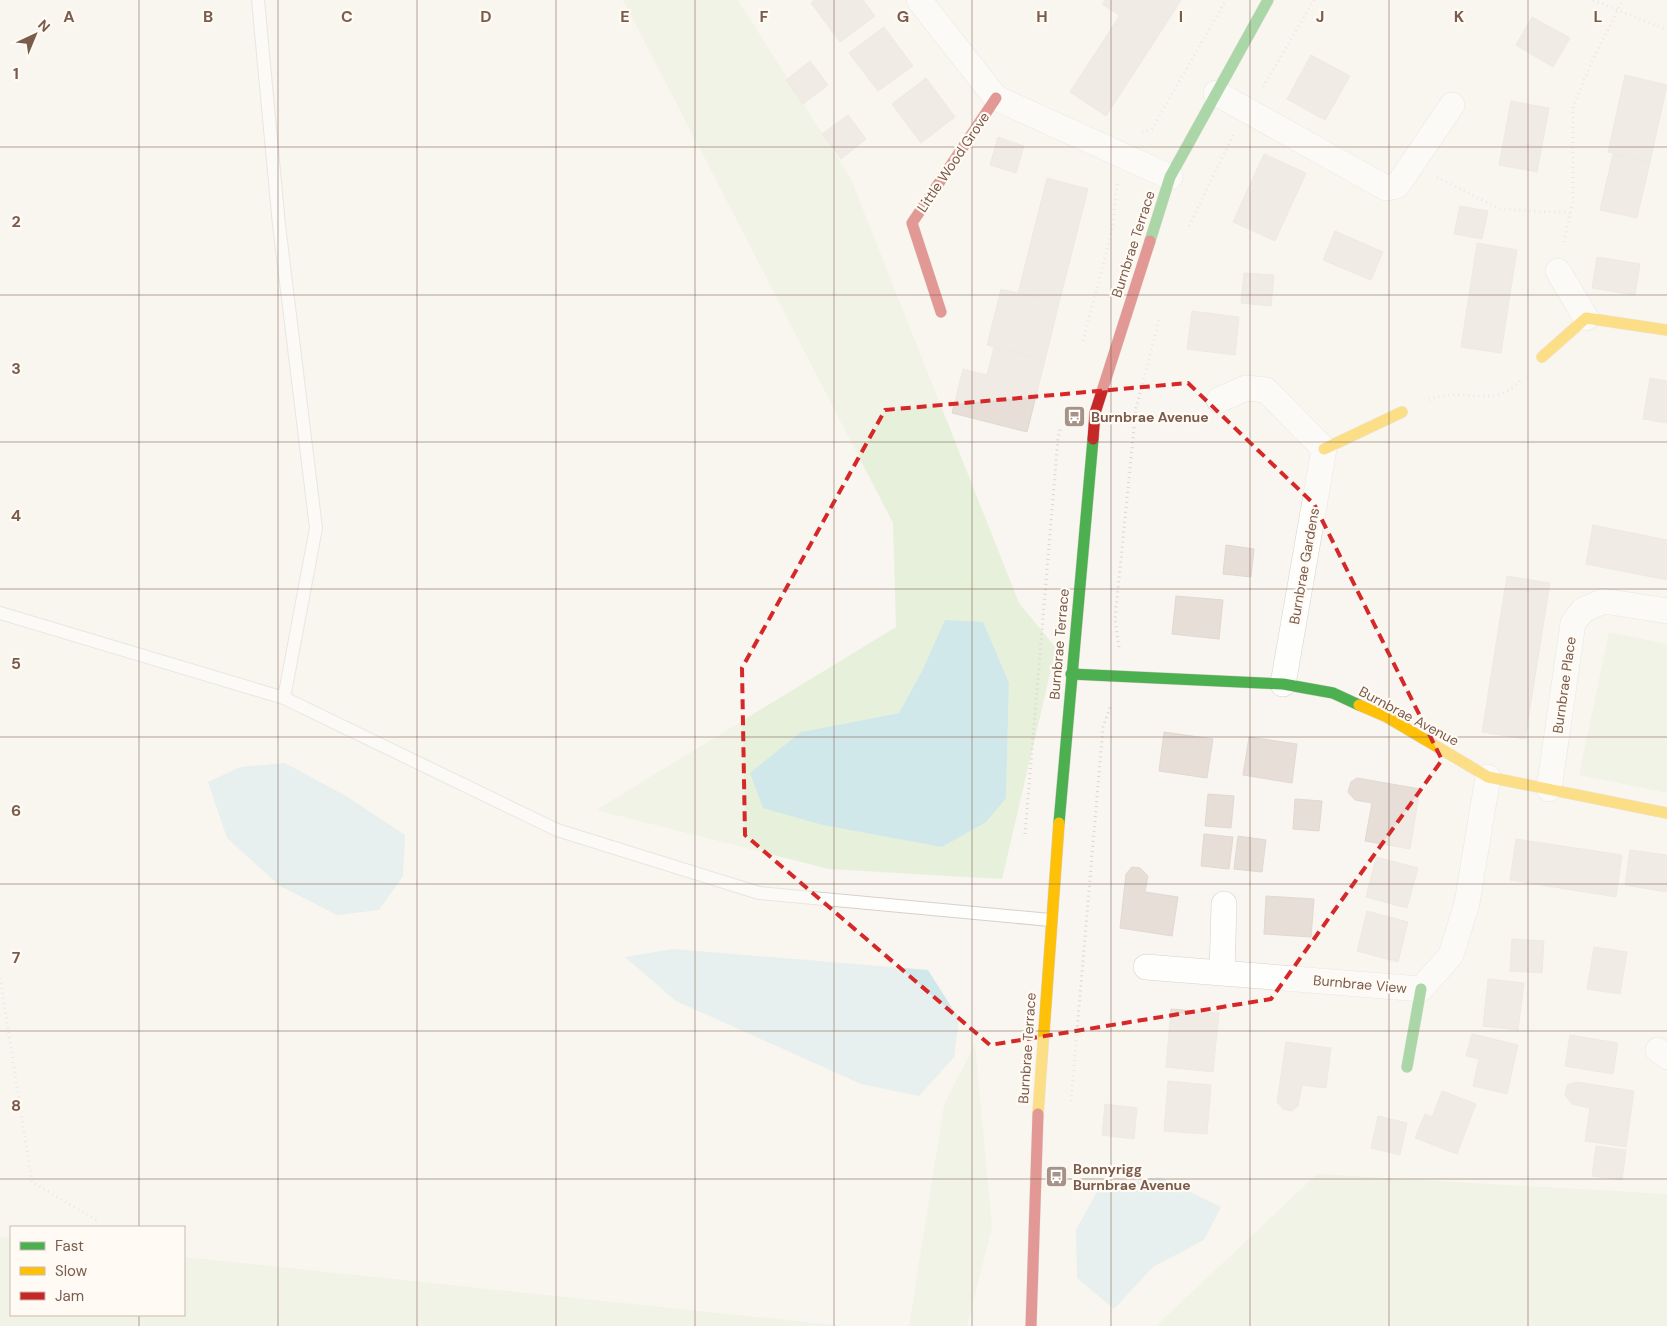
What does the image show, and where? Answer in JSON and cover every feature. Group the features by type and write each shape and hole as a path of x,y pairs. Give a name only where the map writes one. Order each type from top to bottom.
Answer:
{"street":[{"name":"Little Wood Grove","path":"919,0 996,98 1170,177"},
{"name":"Burnbrae Terrace","path":"1031,1326 1038,1105 1050,920 1095,413 1170,177 1268,0"},
{"path":"1216,93 1386,188 1397,186 1452,105"},
{"name":"Little Wood Grove","path":"941,312 912,223 996,98"},
{"path":"1558,271 1586,318"},
{"path":"1542,357 1586,318 1667,330"},
{"path":"1219,400 1246,388 1266,390 1324,449 1402,412"},
{"name":"Burnbrae Gardens","path":"1284,684 1324,449"},
{"name":"Burnbrae Place","path":"1549,789 1573,623 1584,610 1604,601 1667,611"},
{"name":"Burnbrae Avenue","path":"1071,674 1284,684 1334,693 1387,717 1488,777 1667,812"},
{"name":"Burnbrae View","path":"1146,968 1222,972 1421,989 1451,955 1467,903 1488,777"},
{"path":"1222,972 1224,904"},
{"path":"1407,1067 1421,989"}],"lane":[{"path":"258,0 279,225 316,528 284,698"},
{"path":"0,613 284,698 557,830 759,893 1050,920"}],"path":[{"path":"1186,232 1227,144 1249,111 1314,0"},
{"path":"1593,0 1667,30"},
{"path":"1558,271 1573,201 1573,107 1592,59 1622,0"},
{"path":"1412,165 1500,209 1570,213"},
{"path":"1070,1109 1103,727 1123,676 1115,619 1136,408 1160,315"},
{"path":"1402,412 1441,394 1488,397 1513,389 1542,357"},
{"path":"0,978 32,1182 98,1221"}],"highlighted area":[{"path":"1188,383 1314,504 1442,760 1271,999 990,1045 745,835 742,668 885,410"}],"green space":[{"path":"623,0 738,0 851,179 1019,603 1056,648 1002,879 829,869 596,810 896,627 893,523","holes":["923,669 1009,683 1006,798 876,833 823,825 801,732 899,713"]},
{"path":"1609,632 1667,644 1667,793 1579,775"},
{"path":"975,1044 992,1227 967,1326 909,1326 944,1105"},
{"path":"1317,1174 1667,1194 1667,1326 1156,1326"},
{"path":"0,1237 10,1238 10,1316 185,1316 185,1257 842,1326 0,1326"}],"water":[{"path":"945,620 983,622 1009,683 1006,798 986,822 942,847 823,825 763,808 750,773 801,732 899,713 923,669"},
{"path":"285,763 346,796 405,835 403,876 379,910 337,915 280,886 227,838 208,782 240,767"},
{"path":"673,949 928,970 959,1019 954,1057 919,1096 861,1084 676,1001 625,957"},
{"path":"1159,1177 1221,1207 1204,1240 1153,1267 1114,1309 1077,1278 1076,1230 1099,1188"}],"building":[{"path":"815,0 863,0 875,16 840,42 811,3"},
{"path":"1105,0 1181,0 1156,39 1102,4"},
{"path":"1120,15 1156,39 1106,116 1070,92"},
{"path":"1532,17 1570,38 1553,67 1516,45"},
{"path":"884,27 913,66 878,91 849,53"},
{"path":"1311,55 1350,76 1325,120 1287,99"},
{"path":"810,61 828,85 803,104 786,80"},
{"path":"1625,75 1667,85 1650,162 1608,152"},
{"path":"926,78 955,117 921,143 892,104"},
{"path":"1511,101 1549,108 1537,172 1499,165"},
{"path":"848,115 866,139 841,159 822,134"},
{"path":"998,137 1024,146 1016,173 990,165"},
{"path":"1264,154 1306,173 1275,241 1233,222"},
{"path":"1613,154 1650,162 1637,218 1600,210"},
{"path":"1047,178 1088,189 1059,303 1018,293"},
{"path":"1460,206 1488,211 1482,239 1454,234"},
{"path":"1335,231 1383,252 1371,280 1323,260"},
{"path":"1477,243 1517,250 1501,353 1461,347"},
{"path":"1597,257 1640,264 1635,295 1592,288"},
{"path":"1244,273 1274,275 1271,306 1241,303"},
{"path":"1001,289 1059,303 1045,360 987,345"},
{"path":"1192,311 1239,317 1235,355 1187,349"},
{"path":"994,347 1045,360 1027,432 952,413 963,369 987,375"},
{"path":"1650,378 1667,381 1667,423 1643,419"},
{"path":"1593,525 1667,540 1667,580 1586,564"},
{"path":"1226,545 1254,549 1251,577 1223,574"},
{"path":"1507,576 1550,583 1525,739 1482,732"},
{"path":"1176,596 1223,600 1219,639 1172,634"},
{"path":"1164,732 1213,739 1207,778 1159,771"},
{"path":"1249,737 1297,744 1292,783 1243,775"},
{"path":"1357,778 1420,789 1410,849 1365,841 1372,803 1355,800 1348,792 1351,782"},
{"path":"1208,794 1234,796 1231,828 1205,826"},
{"path":"1295,799 1322,801 1319,831 1293,829"},
{"path":"1204,834 1233,837 1229,869 1201,866"},
{"path":"1238,836 1266,840 1262,872 1234,869"},
{"path":"1516,839 1622,855 1616,897 1510,880"},
{"path":"1630,850 1667,855 1667,892 1625,885"},
{"path":"1376,857 1418,868 1407,908 1366,897"},
{"path":"1132,867 1140,868 1148,876 1145,892 1178,897 1172,936 1120,928 1126,874"},
{"path":"1266,896 1314,899 1311,937 1264,934"},
{"path":"1367,911 1408,922 1398,962 1357,951"},
{"path":"1512,939 1544,941 1542,973 1510,971"},
{"path":"1594,947 1627,952 1620,994 1587,989"},
{"path":"1488,979 1524,983 1518,1030 1483,1026"},
{"path":"1171,1009 1219,1013 1213,1072 1166,1067"},
{"path":"1472,1034 1518,1045 1507,1094 1473,1086 1479,1059 1466,1056"},
{"path":"1570,1035 1618,1043 1613,1074 1565,1066"},
{"path":"1286,1042 1331,1048 1326,1088 1302,1085 1298,1106 1292,1111 1283,1109 1277,1102"},
{"path":"1168,1081 1211,1085 1207,1134 1164,1131"},
{"path":"1576,1082 1634,1091 1626,1147 1585,1141 1590,1108 1572,1104 1565,1095 1567,1085"},
{"path":"1442,1091 1476,1104 1457,1154 1415,1138 1425,1114 1432,1117"},
{"path":"1105,1104 1137,1108 1134,1139 1102,1135"},
{"path":"1378,1116 1407,1123 1400,1155 1371,1148"},
{"path":"1596,1146 1626,1150 1622,1180 1592,1176"}],"traffic: fast":[{"path":"1150,241 1170,177 1268,0"},
{"path":"1059,823 1093,439"},
{"path":"1071,674 1283,684 1333,693 1359,705"},
{"path":"1407,1067 1421,989"}],"traffic: slow":[{"path":"1542,357 1586,318 1667,330"},
{"path":"1324,449 1402,412"},
{"path":"1359,705 1387,717 1488,777 1667,813"},
{"path":"1038,1114 1059,823"}],"traffic: jam":[{"path":"941,312 912,223 996,98"},
{"path":"1093,439 1095,413 1150,241"},
{"path":"1031,1326 1038,1114"}],"place":[{"name":"Burnbrae Avenue","path":"1075,417"},
{"name":"Bonnyrigg Burnbrae Avenue","path":"1057,1177"}]}
